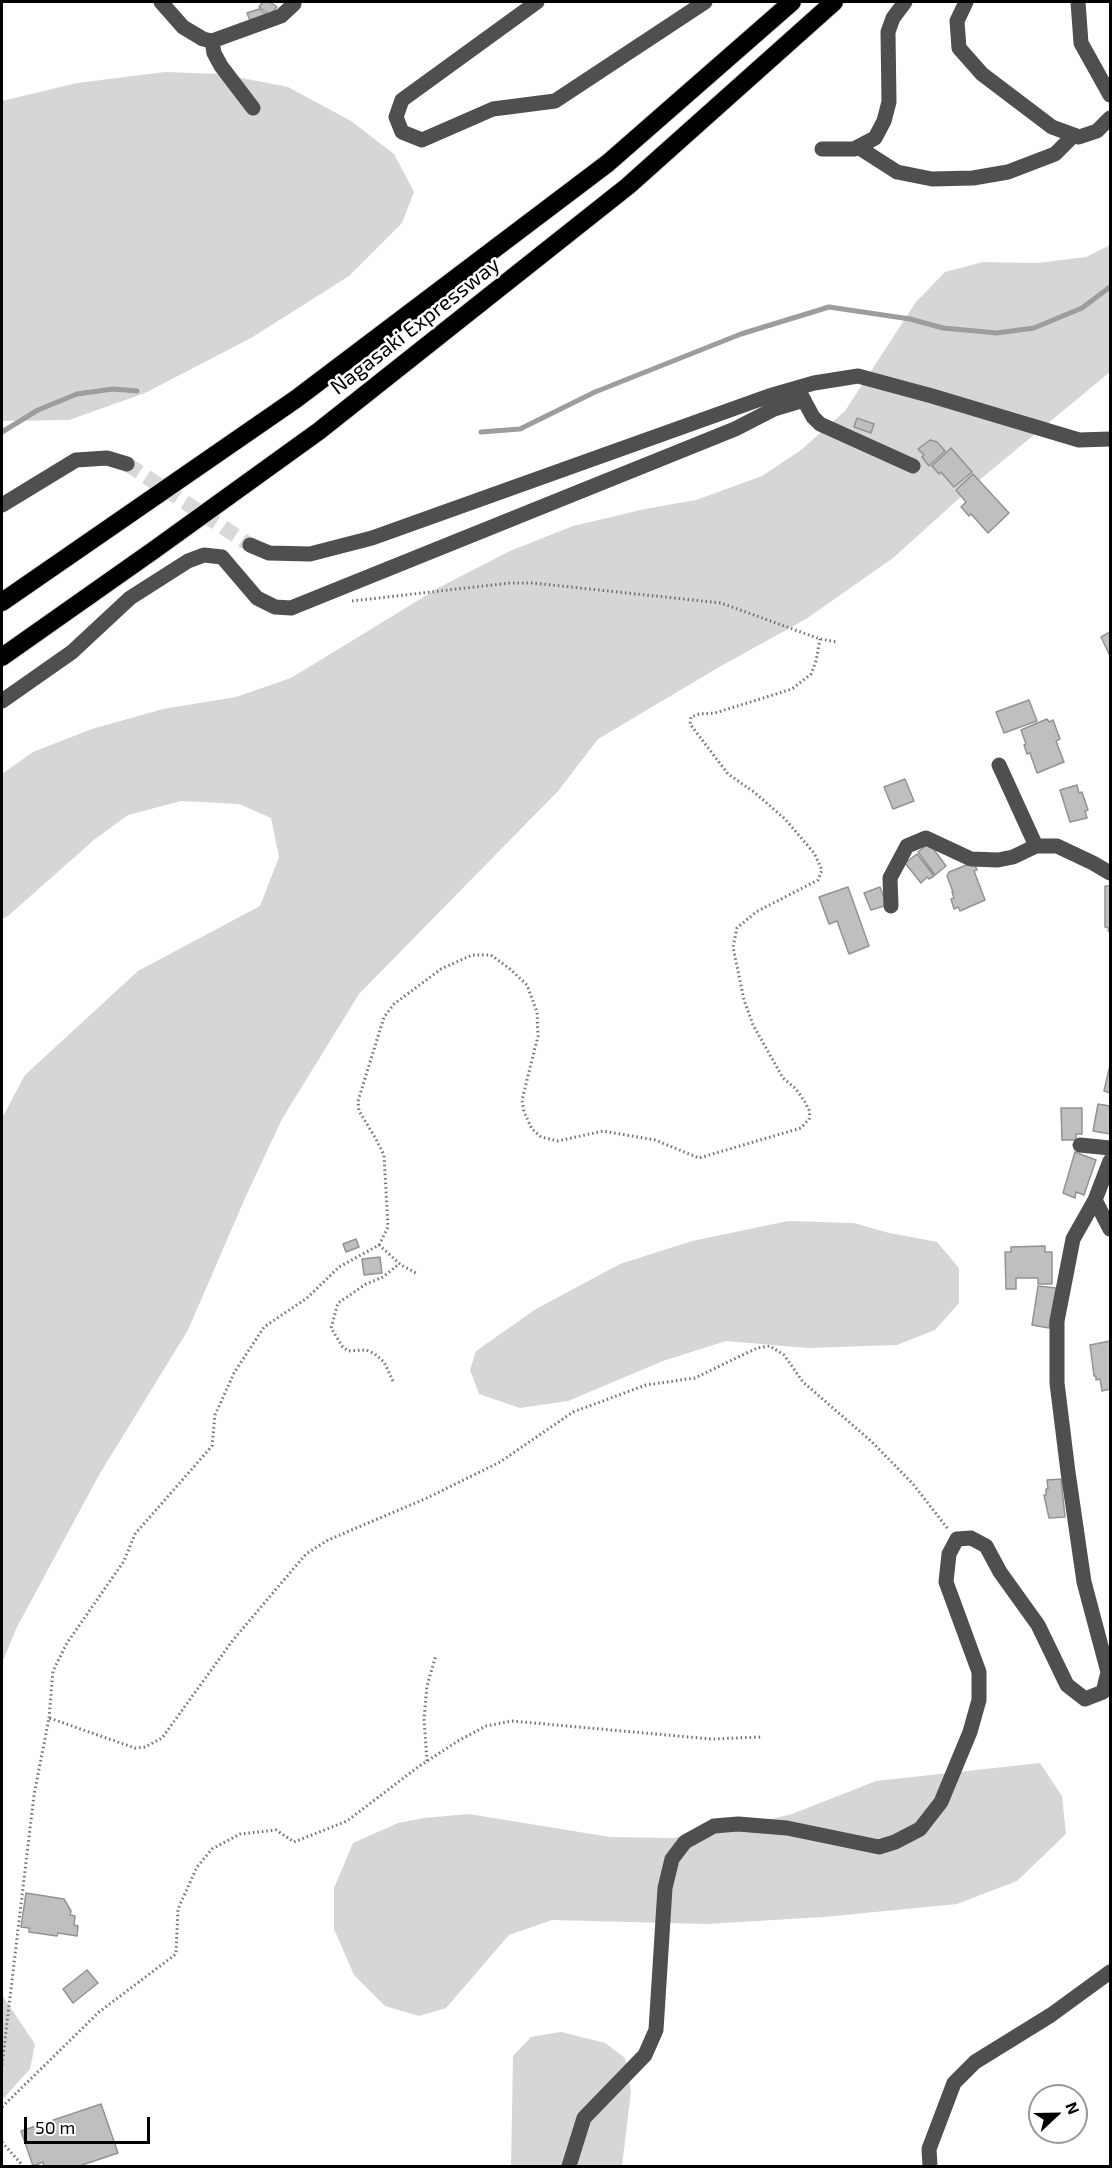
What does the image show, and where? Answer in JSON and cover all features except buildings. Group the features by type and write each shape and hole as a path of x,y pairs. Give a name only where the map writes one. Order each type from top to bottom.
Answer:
{"highway":[{"name":"Nagasaki Expressway","path":"2,602 296,399 599,170 792,2"},
{"name":"Nagasaki Expressway","path":"2,657 319,431 628,186 834,2"}],"street":[{"path":"161,2 183,27 212,42 281,16 293,2"},
{"path":"537,2 402,100 396,117 402,132 422,140 493,109 555,101 705,2"},
{"path":"822,149 858,147 875,138 890,102 888,32 893,18 904,2"},
{"path":"966,2 957,21 959,48 981,74 1052,128 1079,137 1097,131 1110,118"},
{"path":"1078,2 1081,43 1110,94"},
{"path":"212,42 214,53 221,66 253,108"},
{"path":"858,147 897,172 932,179 973,178 1008,172 1055,154 1074,135"},
{"path":"2,701 72,652 130,598 188,561 204,555 222,557 257,598 275,606 291,609 735,429 800,394 814,383 858,376 1079,440 1110,439"},
{"path":"800,394 813,417 820,424 914,466"},
{"path":"250,545 269,553 310,554 372,538 800,394"},
{"path":"2,505 76,460 107,459 128,464"},
{"path":"999,765 1036,846"},
{"path":"891,906 890,878 907,846 926,838 971,859 998,860 1013,857 1036,846 1057,846 1110,873"},
{"path":"1080,1145 1110,1148"},
{"path":"569,2166 584,2118 645,2055 656,2030 665,1888 672,1859 685,1842 714,1826 738,1824 787,1828 879,1847 895,1842 920,1829 941,1802 969,1732 979,1700 980,1672 946,1582 949,1554 957,1539 971,1538 986,1545 1000,1572 1038,1625 1068,1686 1085,1699 1102,1692 1108,1672 1084,1582 1057,1383 1057,1321 1073,1239 1095,1200 1110,1161"},
{"path":"1095,1200 1110,1229"},
{"path":"930,2166 929,2149 954,2083 975,2062 1051,2015 1110,1972"}],"path":[{"path":"348,602 510,583 533,583 721,603 820,639 837,642"},
{"path":"2,2065 34,1795 49,1718 53,1671 68,1643 124,1561 135,1534 212,1446 215,1415 234,1373 264,1327 307,1298 339,1267 379,1245 388,1227 384,1155 358,1112 358,1101 384,1017 394,1004 441,969 472,956 491,955 510,969 527,985 537,1012 538,1036 522,1100 524,1112 532,1129 541,1137 558,1141 603,1131 656,1140 699,1158 801,1128 809,1119 810,1112 805,1102 796,1089 783,1078 753,1025 744,1000 733,947 737,928 756,912 818,880 822,870 814,853 785,819 754,792 728,774 690,724 691,717 699,714 715,712 792,689 811,674 820,639"},
{"path":"379,1245 399,1264 416,1273"},
{"path":"393,1381 380,1358 366,1350 348,1351 342,1346 331,1328 338,1303 366,1284 383,1277 399,1264"},
{"path":"49,1718 135,1748 145,1747 162,1738 233,1640 306,1554 328,1540 427,1498 500,1462 573,1412 646,1385 695,1378 757,1348 770,1346 784,1355 803,1382 871,1441 913,1484 957,1539"},
{"path":"427,1761 424,1719 427,1686 436,1655"},
{"path":"2,2107 99,2012 176,1954 178,1909 197,1867 212,1849 240,1834 276,1830 294,1842 346,1821 427,1761 486,1726 512,1721 711,1739 762,1737"},
{"path":"2,2142 23,2166"}],"shaded area":[{"path":"165,72 221,74 288,87 351,121 394,154 414,192 402,223 349,276 251,338 145,393 69,420 2,421 2,101 77,83"},
{"path":"1110,245 1110,372 983,477 893,558 806,619 598,739 559,790 359,994 282,1119 188,1330 99,1475 17,1627 2,1663 2,1118 25,1075 138,971 260,906 279,857 271,818 239,804 181,801 128,815 95,839 2,919 2,774 33,752 92,729 163,709 236,697 291,678 440,587 510,551 573,526 696,500 762,476 801,450 845,411 916,302 945,272 983,262 1037,263 1086,257"},
{"path":"788,1221 854,1223 885,1232 937,1242 959,1268 959,1303 935,1330 897,1345 808,1348 726,1341 663,1361 568,1401 520,1408 479,1394 470,1370 476,1351 536,1309 620,1264 692,1241"},
{"path":"1040,1763 1062,1796 1066,1834 1017,1881 957,1904 824,1917 706,1924 552,1920 509,1935 446,2008 419,2016 385,2006 354,1975 334,1929 334,1888 353,1843 398,1823 469,1814 610,1837 673,1838 733,1828 792,1814 876,1781"},
{"path":"2,1995 35,2044 30,2069 2,2100"},
{"path":"561,2032 605,2043 625,2058 631,2092 622,2166 511,2166 513,2056 531,2037"}],"waterway":[{"path":"481,432 520,429 595,392 741,334 829,307 910,319 943,328 997,333 1034,328 1082,308 1110,287"},
{"path":"2,432 38,410 77,394 113,389 137,391"}],"tunnel":[{"path":"127,464 250,545"}]}
